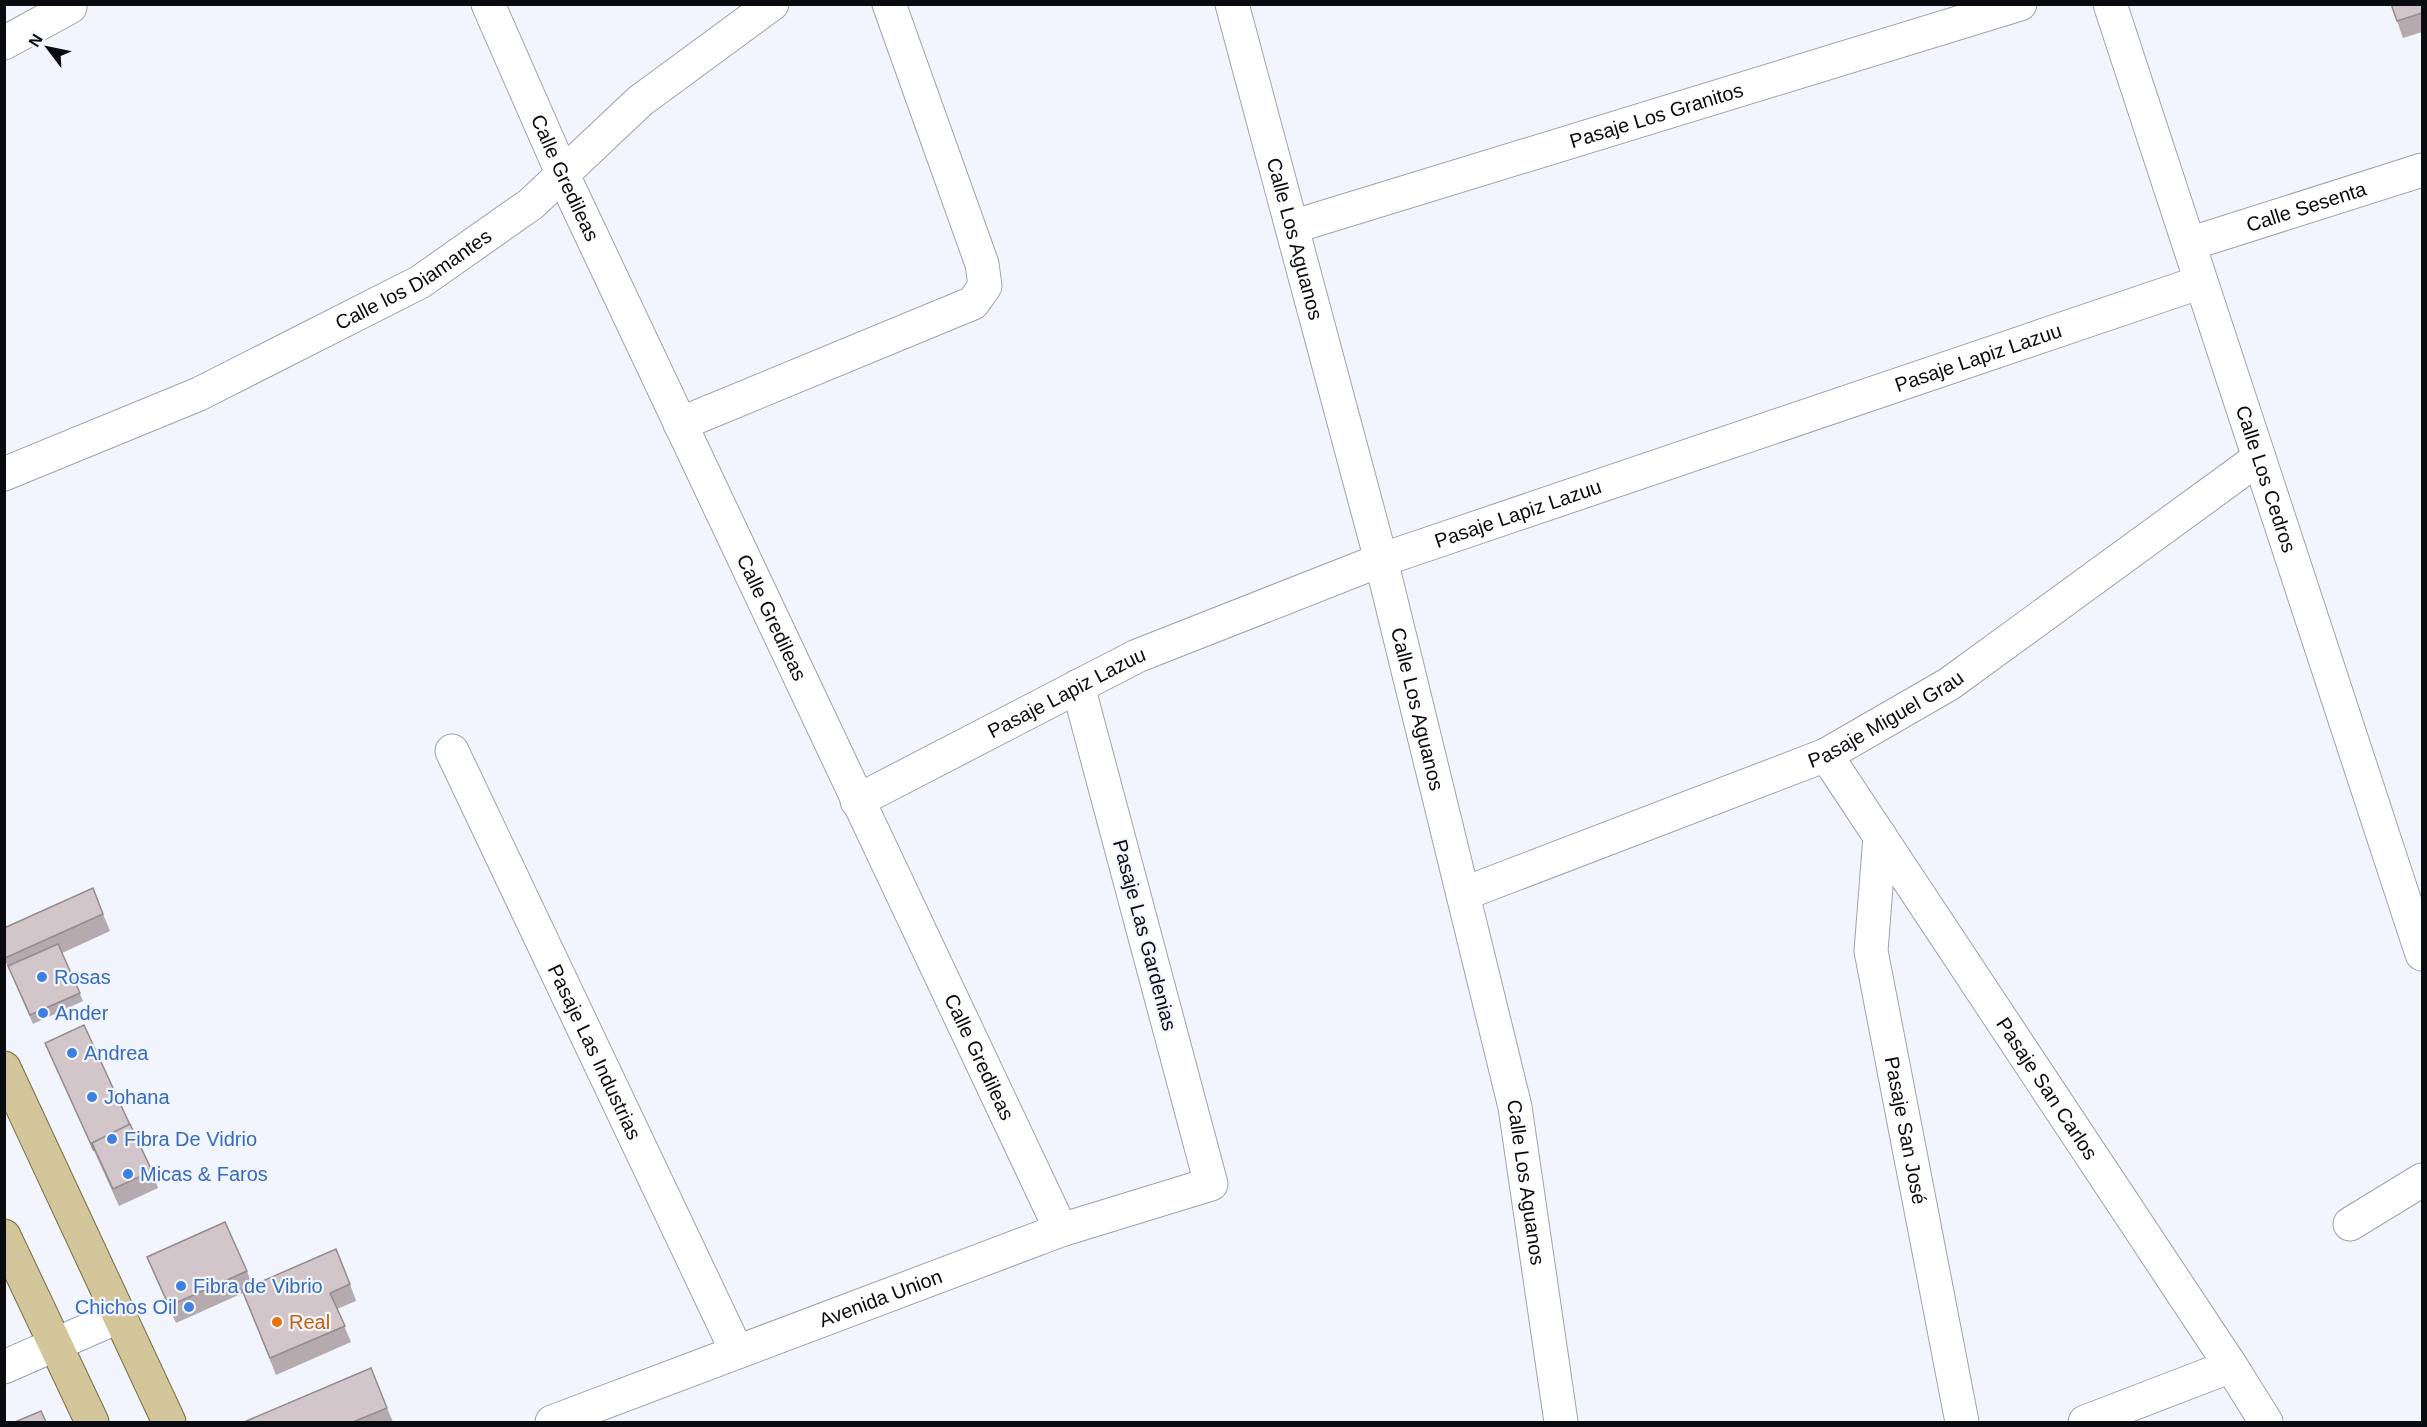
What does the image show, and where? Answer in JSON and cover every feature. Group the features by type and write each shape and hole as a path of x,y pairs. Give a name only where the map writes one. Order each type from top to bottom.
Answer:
{"main road":[{"path":"4,1068 169,1422"},
{"path":"4,1236 92,1422"}],"street":[{"name":"Calle Gredileas","path":"488,4 562,175 1061,1230"},
{"name":"Calle los Diamantes","path":"4,474 199,394 420,282 531,204 640,101 772,4"},
{"path":"680,424 974,303 985,286 982,264 889,4"},
{"name":"Calle Los Aguanos","path":"1232,4 1381,560 1515,1107 1561,1422"},
{"name":"Pasaje Los Granitos","path":"1292,227 2020,4"},
{"name":"Calle Los Cedros","path":"2110,4 2422,954"},
{"path":"4,43 70,7"},
{"name":"Calle Sesenta","path":"2189,244 2422,170"},
{"name":"Pasaje Lapiz Lazuu","path":"857,801 1137,656 1381,560 2201,282"},
{"name":"Pasaje Miguel Grau","path":"1463,894 1826,755 1949,684 2259,458"},
{"name":"Pasaje Las Gardenias","path":"1078,686 1211,1184"},
{"name":"Pasaje Las Industrias","path":"452,751 737,1353"},
{"name":"Pasaje San Carlos","path":"1826,755 2266,1422"},
{"name":"Pasaje San José","path":"1880,836 1871,951 1962,1422"},
{"path":"2350,1224 2422,1180"},
{"name":"Avenida Union","path":"552,1422 1061,1230 1211,1184"},
{"path":"4,1367 120,1316"},
{"path":"2085,1422 2231,1366"}],"building":[{"path":"2391,4 2422,4 2422,13 2397,21"},
{"path":"93,888 103,914 5,958 4,928"},
{"path":"58,944 80,993 30,1015 8,966"},
{"path":"84,1025 130,1125 92,1143 94,1151 45,1043"},
{"name":"Micas & Faros","path":"130,1124 152,1171 113,1189 92,1143"},
{"path":"225,1222 247,1271 169,1306 147,1257"},
{"path":"336,1249 350,1284 330,1293 345,1326 270,1358 242,1290"},
{"path":"371,1368 387,1408 353,1422 244,1422"},
{"path":"41,1411 46,1422 15,1422"}],"place":[{"name":"Rosas","path":"42,977"},
{"name":"Ander","path":"43,1013"},
{"name":"Andrea","path":"72,1053"},
{"name":"Johana","path":"92,1097"},
{"name":"Fibra De Vidrio","path":"112,1139"},
{"name":"Micas & Faros","path":"128,1174"},
{"name":"Fibra de Vibrio","path":"181,1286"},
{"name":"Chichos Oil","path":"189,1307"},
{"name":"Real","path":"277,1322"}]}
